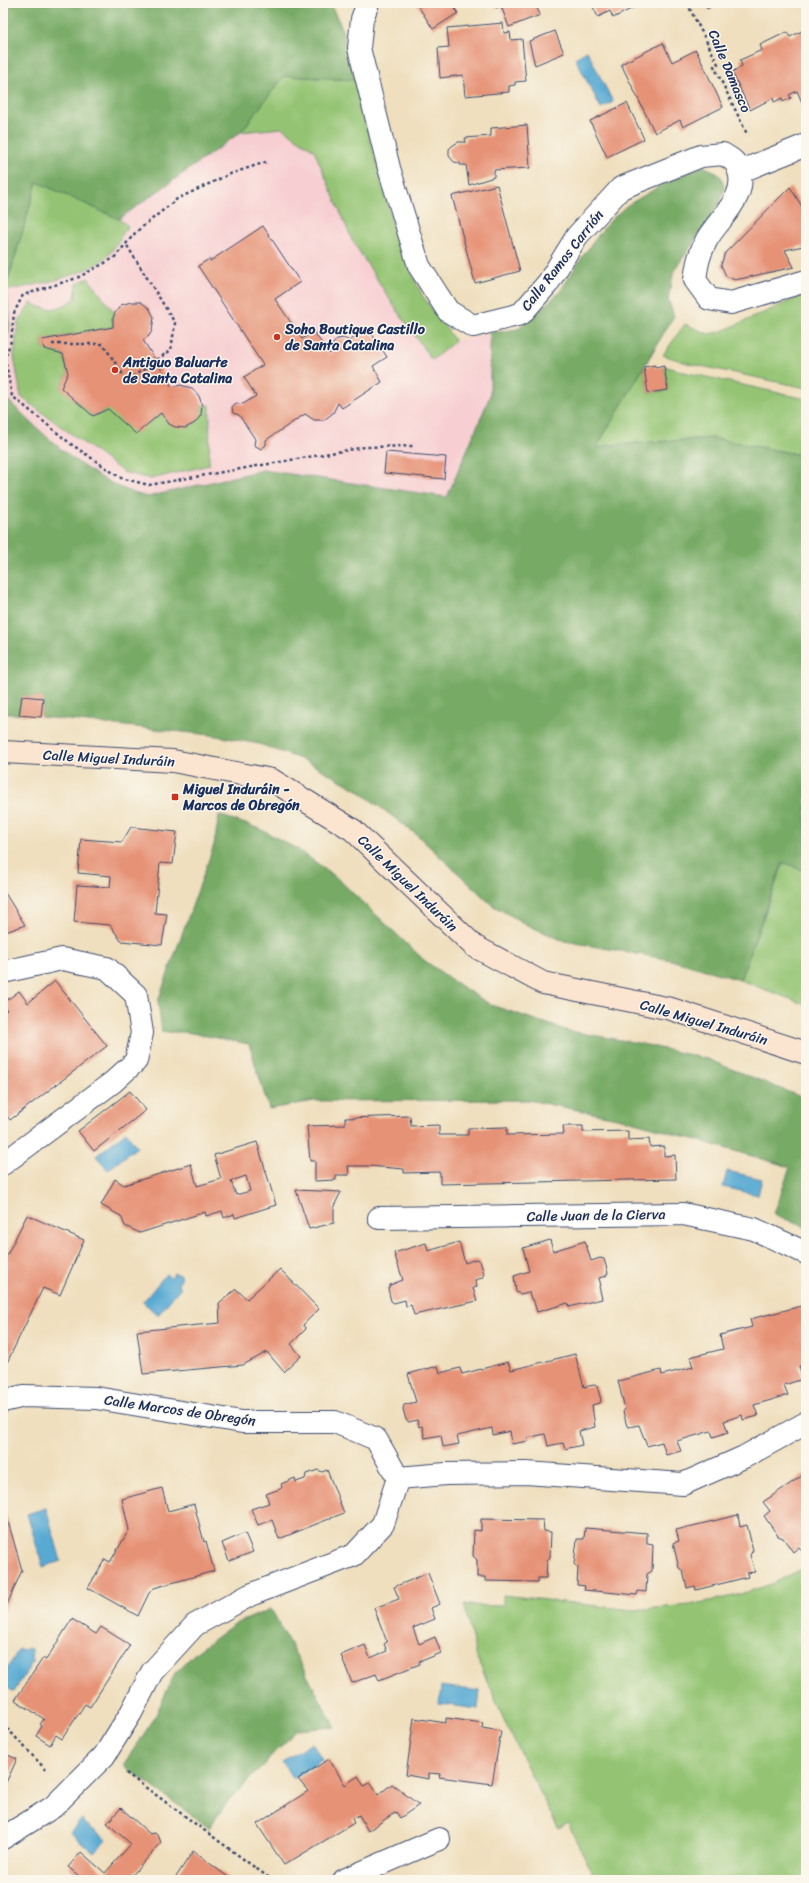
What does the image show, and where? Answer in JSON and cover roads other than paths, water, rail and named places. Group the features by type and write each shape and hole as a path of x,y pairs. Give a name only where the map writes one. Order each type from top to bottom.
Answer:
{"street":[{"name":"Calle Ramos Carrión","path":"368,3 362,19 359,48 389,168 419,266 448,311 473,326 521,314 548,283 577,236 621,188 701,156 723,154 737,165 739,172"},
{"path":"806,145 739,172 741,179 737,199 708,238 698,259 695,280 709,299 731,303 806,282"},
{"name":"Calle Miguel Induráin","path":"3,752 173,761 272,780 353,830 474,946 543,983 671,1009 806,1052"},
{"path":"3,972 62,959 107,968 136,995 142,1033 136,1061 113,1082 3,1164"},
{"name":"Calle Juan de la Cierva","path":"379,1218 683,1214 754,1229 806,1253"},
{"name":"Calle Marcos de Obregón","path":"3,1401 24,1396 96,1398 242,1422 334,1422 376,1439 398,1478"},
{"path":"3,1838 54,1807 104,1756 131,1713 152,1672 195,1625 250,1595 354,1555 383,1524 398,1478 446,1474 526,1473 683,1484 744,1458 806,1423"},
{"path":"344,1880 439,1839"}],"water":[{"path":"587,51 613,102 601,108 575,58"},
{"path":"126,1132 137,1147 108,1170 96,1156"},
{"path":"727,1171 762,1179 758,1195 723,1187"},
{"path":"174,1273 180,1275 181,1280 178,1284 181,1287 158,1315 143,1302 166,1274 171,1278"},
{"path":"46,1508 61,1561 43,1567 27,1514"},
{"path":"28,1648 32,1650 31,1658 34,1660 14,1692 3,1685 3,1676 19,1649 22,1651"},
{"path":"441,1686 480,1691 478,1709 439,1704"},
{"path":"312,1743 322,1760 293,1779 282,1762"},
{"path":"81,1820 106,1840 94,1853 70,1832"}],"place":[{"name":"Soho Boutique Castillo de Santa Catalina","path":"277,337"},
{"name":"Antiguo Baluarte de Santa Catalina","path":"115,370"},
{"name":"Miguel Induráin - Marcos de Obregón","path":"175,797"}]}
